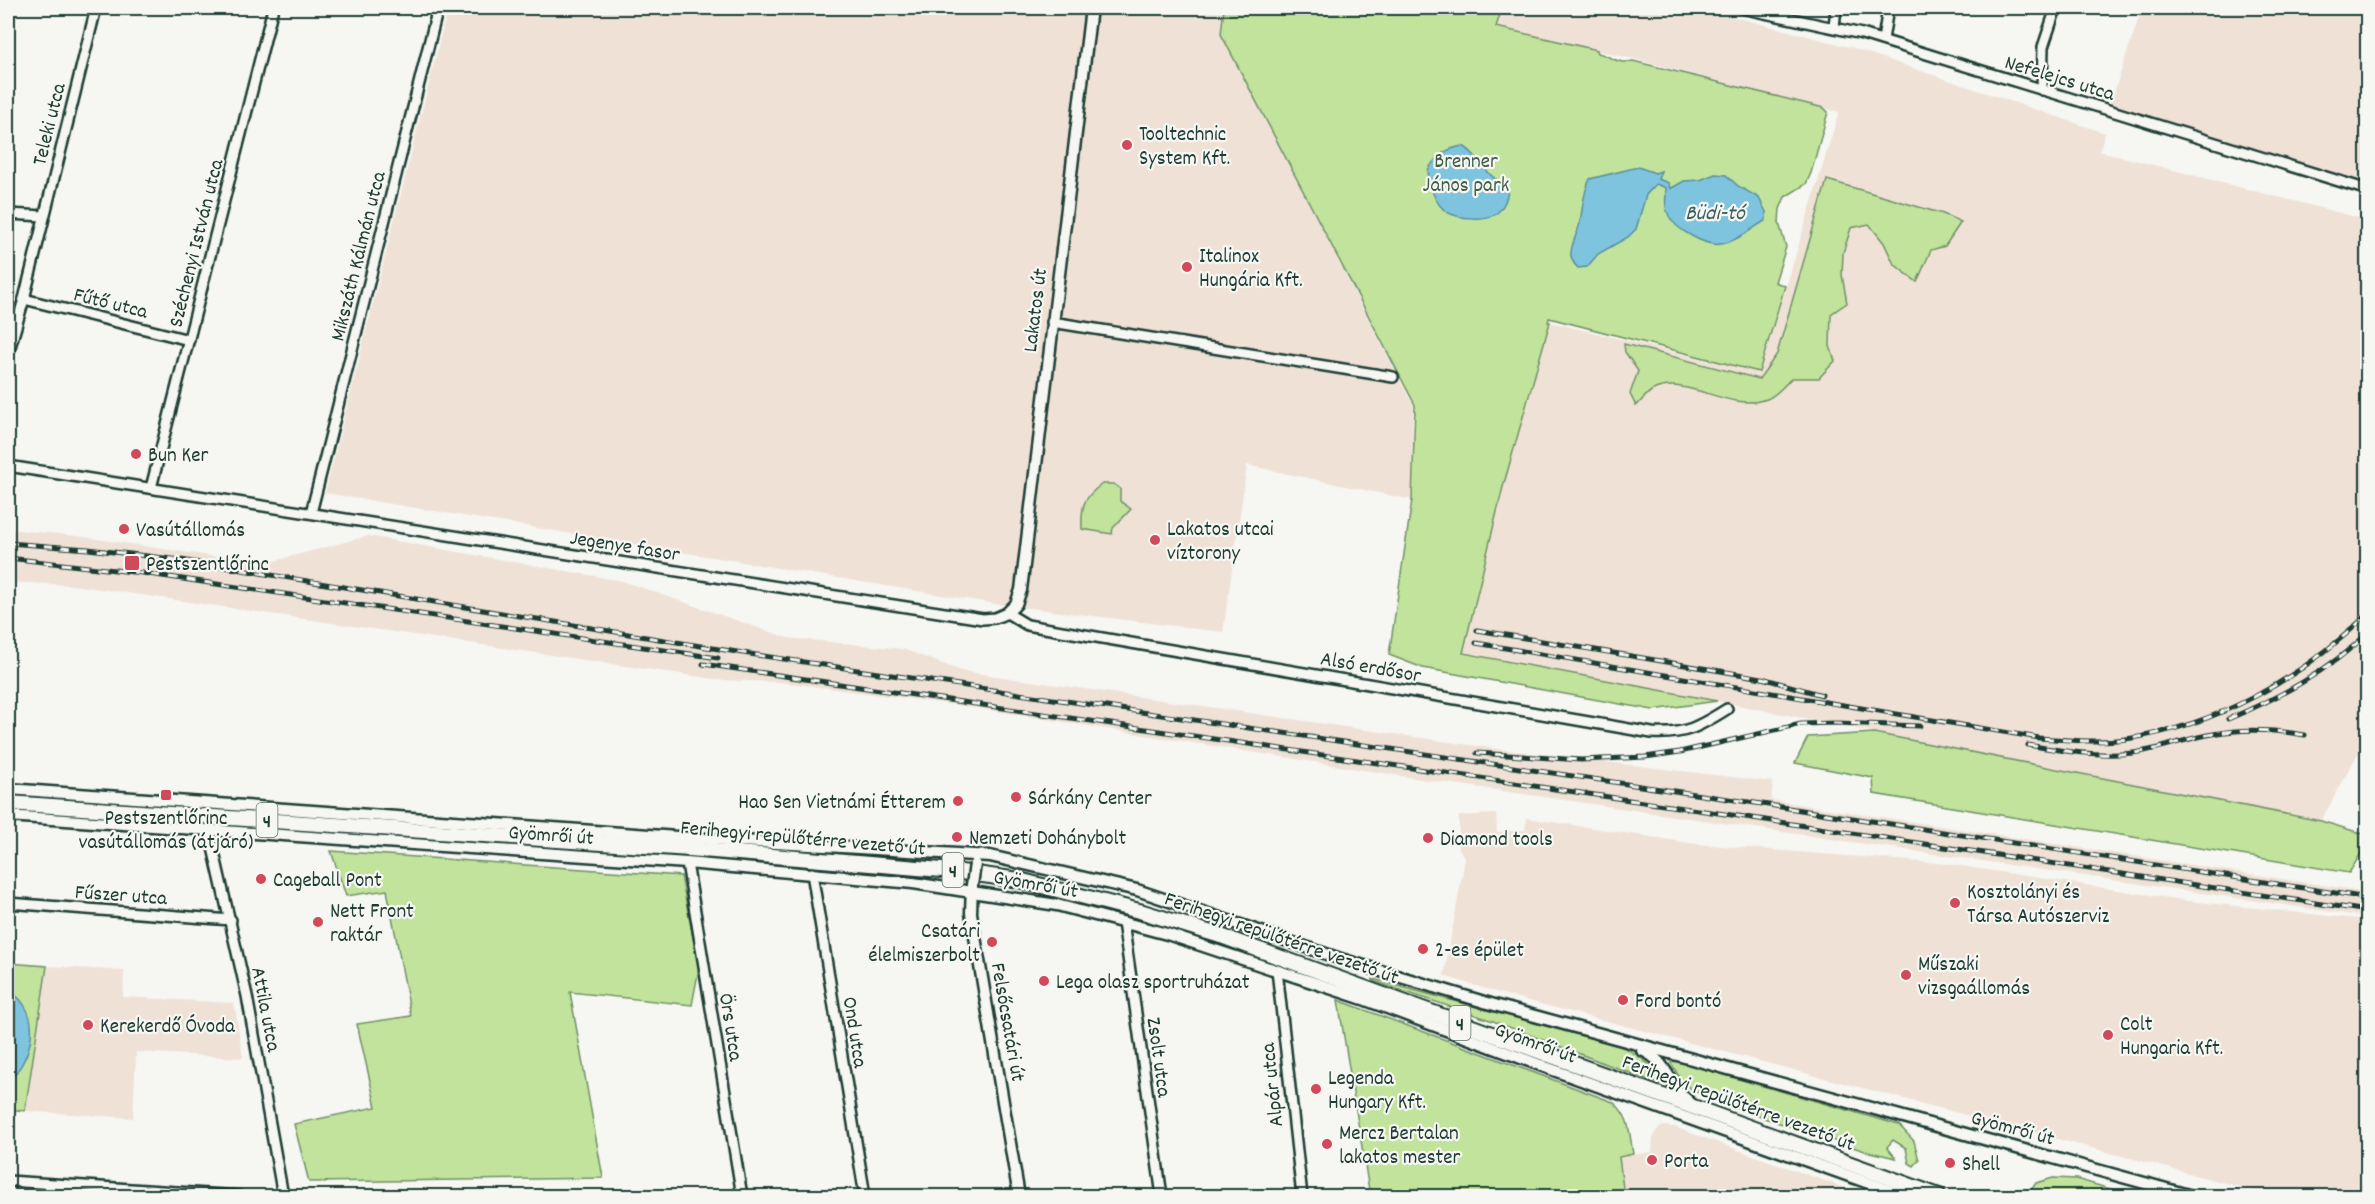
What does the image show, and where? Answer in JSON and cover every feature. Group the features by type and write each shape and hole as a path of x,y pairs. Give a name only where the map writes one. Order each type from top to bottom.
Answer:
{"main road":[{"name":"Ferihegyi repülőtérre vezető út","path":"8,803 735,852 954,870 1019,880 1201,929 1939,1197"}],"street":[{"name":"Teleki utca","path":"8,354 24,299 96,8"},
{"name":"Széchenyi István utca","path":"151,488 273,8"},
{"name":"Mikszáth Kálmán utca","path":"311,513 438,8"},
{"name":"Lakatos út","path":"1008,613 1016,604 1021,590 1091,8"},
{"name":"Nefelejcs utca","path":"1741,8 1834,27 1882,40 2367,190"},
{"path":"1834,27 1836,8"},
{"path":"1882,40 1888,8"},
{"path":"2042,90 2043,47 2056,8"},
{"path":"8,214 44,216"},
{"name":"Fűtő utca","path":"24,299 189,339"},
{"path":"1052,322 1393,377"},
{"name":"Jegenye fasor","path":"8,466 983,619 995,618 1008,613"},
{"name":"Alsó erdősor","path":"1008,613 1027,625 1652,733 1678,733 1698,728 1727,709"},
{"name":"Gyömrői út","path":"8,789 976,859 1060,871 1186,905 1344,960 1473,999 2192,1197"},
{"name":"Gyömrői út","path":"8,816 687,862 972,889 1046,903 1123,922 1366,1000 1905,1197"},
{"name":"Attila utca","path":"209,830 231,920 283,1197"},
{"name":"Felsőcsatári út","path":"976,859 971,913 1019,1197"},
{"name":"Örs utca","path":"687,862 742,1197"},
{"name":"Ond utca","path":"812,873 865,1197"},
{"name":"Fűszer utca","path":"8,903 231,920"},
{"name":"Zsolt utca","path":"1123,922 1162,1197"},
{"name":"Alpár utca","path":"1276,970 1302,1197"},
{"name":"Gyömrői út","path":"1615,1039 1651,1053 1664,1067 1680,1094 1698,1110"},
{"path":"8,1181 239,1197"}],"shaded area":[{"path":"448,8 1224,8 1221,34 1413,405 1412,500 1247,465 1223,632 996,604 325,493"},
{"path":"1502,8 1701,8 1853,48 2105,133 2099,151 2367,220 2367,737 2321,821 1717,701 1463,654 1503,487 1550,322 1760,373 1839,112 1642,61 1496,27"},
{"path":"2142,8 2367,8 2367,183 2110,105"},
{"path":"8,529 77,536 263,564 368,536 622,581 788,638 903,649 961,671 1497,749 1773,782 1771,800 2367,892 2367,917 1427,780 957,705 781,682 721,680 73,585 8,582"},
{"path":"1496,814 1497,832 1525,830 1527,818 1696,844 1948,864 2188,901 2367,920 2367,1196 2275,1196 1503,994 1444,976 1465,859 1459,849 1459,816"},
{"name":"Kerekerdő Óvoda","path":"47,966 124,971 123,997 234,1003 243,1058 136,1052 133,1118 25,1111"},
{"path":"1663,1126 1674,1127 1867,1196 1624,1196 1618,1157 1652,1152 1656,1131"}],"green space":[{"name":"Brenner János park","path":"1224,8 1355,8 1370,11 1371,8 1502,8 1496,27 1597,50 1598,53 1619,61 1633,61 1824,108 1828,112 1806,184 1785,197 1780,209 1779,223 1786,247 1775,282 1785,286 1759,372 1549,318 1548,322 1550,322 1503,487 1463,653 1717,701 1653,710 1423,668 1389,655 1412,500 1415,405 1221,34"},
{"path":"1827,180 1943,214 1961,222 1945,246 1931,250 1917,282 1894,264 1884,243 1869,224 1851,228 1843,253 1842,275 1847,303 1831,314 1830,346 1835,361 1819,378 1792,378 1777,393 1767,399 1752,402 1666,386 1651,391 1636,406 1630,394 1638,371 1625,352 1624,344 1759,379 1777,354"},
{"path":"1102,484 1114,484 1120,489 1120,501 1131,509 1113,528 1112,534 1082,529 1082,514 1087,498"},
{"path":"1874,733 2321,821 2367,835 2367,844 2349,873 1874,794 1873,778 1795,763 1808,737"},
{"path":"331,851 681,876 699,968 692,1005 570,992 603,1178 309,1182 294,1124 376,1107 357,1024 411,1016 387,890 346,896"},
{"path":"8,963 47,966 25,1111 8,1109"},
{"path":"1373,979 1620,1046 1640,1057 1667,1085 1493,1021 1373,981"},
{"path":"1338,1000 1613,1102 1626,1120 1633,1154 1619,1157 1624,1196 1370,1196"},
{"path":"1669,1059 1899,1125 1914,1141 1919,1160 1914,1166 1909,1163 1906,1148 1893,1140 1887,1147 1896,1158 1865,1151 1764,1118 1694,1091 1682,1082"},
{"path":"2053,1178 2076,1179 2117,1191 2139,1190 2163,1196 2027,1196 2036,1183"}],"water":[{"path":"1463,146 1508,192 1501,208 1492,216 1472,218 1452,214 1442,208 1433,193 1428,170 1442,154"},
{"name":"Büdi-tó","path":"1638,167 1655,173 1661,171 1658,179 1669,183 1670,189 1684,181 1700,180 1715,174 1726,175 1738,186 1759,198 1766,212 1766,220 1733,240 1721,244 1707,243 1692,236 1672,221 1666,209 1666,188 1656,184 1646,195 1636,229 1628,237 1598,254 1587,267 1578,268 1574,264 1571,252 1590,179"},
{"path":"8,990 27,1010 31,1022 31,1034 24,1060 8,1082"}],"railway":[{"path":"8,543 88,549 181,560 743,653 1762,804 2368,898"},
{"path":"8,558 142,573 718,658"},
{"path":"1476,643 2039,738 2104,741 2160,733 2225,711 2256,696 2315,659 2368,614"},
{"path":"1477,630 1762,678 1822,695"},
{"path":"2228,719 2266,702 2319,672 2368,633"},
{"path":"703,664 2368,911"},
{"path":"1477,753 1581,760 1645,757 1680,752 1801,724 1920,726"},
{"path":"2028,745 2080,753 2120,754 2143,751 2224,732 2248,730 2305,735"}],"place":[{"name":"Tooltechnic System Kft.","path":"1127,145"},
{"name":"Italinox Hungária Kft.","path":"1187,267"},
{"name":"Bun Ker","path":"136,454"},
{"name":"Vasútállomás","path":"124,529"},
{"name":"Lakatos utcai víztorony","path":"1155,540"},
{"name":"Pestszentlőrinc","path":"132,563"},
{"name":"Pestszentlőrinc vasútállomás (átjáró)","path":"166,795"},
{"name":"Sárkány Center","path":"1016,797"},
{"name":"Hao Sen Vietnámi Étterem","path":"958,801"},
{"name":"Nemzeti Dohánybolt","path":"957,837"},
{"name":"Diamond tools","path":"1428,838"},
{"name":"Cageball Pont","path":"261,879"},
{"name":"Kosztolányi és Társa Autószerviz","path":"1955,903"},
{"name":"Nett Front raktár","path":"318,922"},
{"name":"Csatári élelmiszerbolt","path":"992,942"},
{"name":"2-es épület","path":"1423,949"},
{"name":"Műszaki vizsgaállomás","path":"1906,975"},
{"name":"Lega olasz sportruházat","path":"1044,981"},
{"name":"Ford bontó","path":"1623,1000"},
{"name":"Kerekerdő Óvoda","path":"88,1025"},
{"name":"Colt Hungaria Kft.","path":"2108,1035"},
{"name":"Legenda Hungary Kft.","path":"1316,1089"},
{"name":"Mercz Bertalan lakatos mester","path":"1327,1144"},
{"name":"Porta","path":"1652,1160"},
{"name":"Shell","path":"1950,1163"}]}
